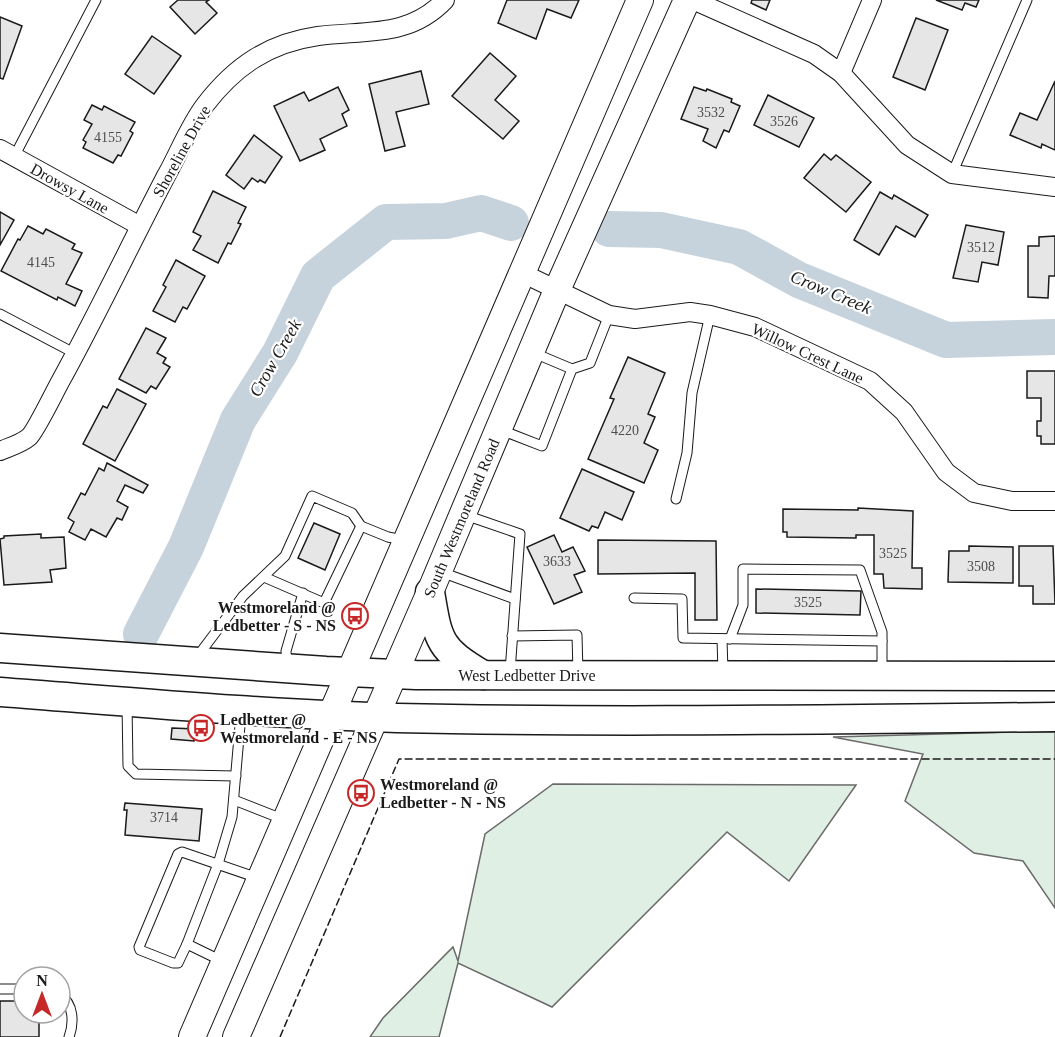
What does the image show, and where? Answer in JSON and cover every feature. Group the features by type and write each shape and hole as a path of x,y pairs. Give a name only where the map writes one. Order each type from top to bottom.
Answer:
{"main road":[{"path":"192,1037 640,0"},
{"name":"South Westmoreland Road","path":"236,1037 434,582 557,290 687,0"},
{"path":"434,582 438,632 444,645 456,660 496,675"},
{"name":"West Ledbetter Drive","path":"0,648 351,673 1055,676"},
{"path":"724,676 724,720"},
{"path":"0,692 242,710 375,717 724,720 1055,717"}],"street":[{"name":"Shoreline Drive","path":"0,452 29,437 76,354 140,226 204,107 227,77 253,58 286,43 318,36 379,33 411,24 435,10 445,0"},
{"path":"693,0 814,54 841,73 907,145 952,174 1055,187"},
{"path":"841,73 872,0"},
{"name":"Drowsy Lane","path":"7,153 140,226"},
{"name":"Willow Crest Lane","path":"522,273 609,315 635,320 690,312 755,327 870,381 904,412 946,472 974,493 1012,501 1055,501"}],"lane":[{"path":"7,153 96,0"},
{"path":"952,174 1028,0"},
{"path":"0,314 76,354"},
{"path":"532,352 572,369 590,363 609,315"},
{"path":"676,499 687,453 692,393 710,315"},
{"path":"499,430 542,446 572,369"},
{"path":"194,662 243,596 285,556 312,496 352,513 361,526 405,541"},
{"path":"463,514 520,534 512,636 496,675"},
{"path":"264,577 324,603 361,526"},
{"path":"724,676 726,639 743,604 743,569 860,570 882,632 882,676"},
{"path":"434,582 515,600"},
{"path":"288,669 286,651 303,593"},
{"path":"634,598 682,600 683,638 882,641"},
{"path":"512,636 577,635 578,675"},
{"path":"127,702 130,771 136,774 236,776"},
{"path":"242,710 232,817 218,864 187,944 178,963 140,950 139,947 178,854 182,852 218,864 260,879"},
{"path":"234,800 286,820"},
{"path":"187,944 225,962"}],"green space":[{"path":"1055,732 1055,908 1023,861 974,853 905,801 923,754 833,737"},
{"path":"553,784 856,785 789,881 727,832 552,1007 458,963 439,1037 370,1037 383,1018 453,947 458,961 485,834"}],"building":[{"path":"178,0 209,0 206,2 217,13 195,34 170,7"},
{"path":"507,0 579,0 571,18 547,9 536,39 498,23"},
{"path":"752,0 770,0 766,10 751,3"},
{"path":"936,0 979,0 976,7 965,3 962,10"},
{"path":"0,17 22,26 3,79 0,78"},
{"path":"916,18 948,30 925,90 893,77"},
{"path":"152,36 181,56 154,94 125,74"},
{"path":"490,53 516,76 495,100 519,121 503,139 452,96"},
{"path":"421,71 429,104 396,112 405,146 385,151 369,84"},
{"path":"1055,81 1055,150 1042,144 1041,148 1010,135 1020,113 1037,120"},
{"path":"338,87 349,110 342,114 347,126 320,139 325,150 300,161 274,106 304,92 309,101"},
{"path":"694,87 706,91 707,89 732,99 731,102 740,106 729,132 724,130 716,148 703,141 708,129 681,119"},
{"path":"768,95 814,118 799,147 754,125"},
{"path":"92,105 102,110 104,106 135,122 130,131 133,133 121,156 118,155 113,163 83,148 86,142 83,140 92,124 84,120"},
{"path":"254,135 282,157 265,183 252,178 244,189 226,175"},
{"path":"824,154 831,160 836,155 871,182 846,212 804,178"},
{"path":"213,191 246,207 231,244 228,243 218,263 193,250 201,236 193,232"},
{"path":"880,192 892,199 894,195 928,215 915,237 896,226 879,255 854,240"},
{"path":"0,212 14,220 0,245"},
{"path":"966,225 1004,232 998,265 982,262 978,282 953,278"},
{"path":"28,226 43,234 46,229 75,244 72,249 82,253 66,284 82,291 75,306 58,297 57,300 1,271 18,239 20,240"},
{"path":"1055,236 1055,276 1049,276 1048,298 1028,297 1028,246 1039,246 1039,237"},
{"path":"176,260 205,276 187,309 183,307 175,322 153,311 166,287 163,285"},
{"path":"146,328 166,338 157,353 166,358 163,363 170,367 156,389 151,386 146,393 119,379"},
{"path":"628,357 665,373 648,414 655,417 644,443 658,450 644,483 588,459 614,399 610,398"},
{"path":"1027,371 1055,371 1055,444 1041,444 1041,436 1037,436 1037,421 1041,421 1041,398 1027,398"},
{"path":"117,389 146,404 115,461 83,444 103,406 107,408"},
{"path":"107,463 148,485 143,493 125,485 117,501 128,507 122,520 117,518 106,537 91,529 85,540 69,532 74,522 68,518 81,493 85,495 99,468 104,471"},
{"path":"582,469 634,492 622,520 605,512 598,528 592,526 589,531 560,518"},
{"path":"858,508 913,511 912,568 922,568 922,589 884,588 883,574 874,574 874,535 856,535 856,538 787,537 787,532 783,532 783,509 858,510"},
{"path":"314,523 340,534 325,570 298,558"},
{"path":"41,534 41,538 64,537 66,568 50,570 52,582 4,585 0,539 4,536"},
{"path":"554,535 562,552 573,547 585,571 574,575 582,592 554,604 527,547"},
{"path":"598,540 716,541 717,620 695,620 695,573 598,574"},
{"path":"969,546 1013,547 1013,583 948,582 949,551 969,551"},
{"path":"1019,546 1053,546 1055,604 1033,604 1033,586 1019,586"},
{"path":"756,589 861,591 860,615 756,613"},
{"path":"172,728 195,729 194,741 171,739"},
{"path":"125,803 202,809 199,841 125,835 127,810 124,810"},
{"path":"0,1001 12,1001 12,1025 39,1025 39,1037 0,1037"}],"waterway":[{"name":"Crow Creek","path":"141,634 186,547 238,420 280,353 318,276 386,222 446,221 481,213 511,223"},
{"name":"Crow Creek","path":"609,229 661,230 739,247 799,280 946,340 1055,337"}],"fence":[{"path":"280,1037 399,759 1055,759"}],"place":[{"name":"Westmoreland @ Ledbetter - S - NS","path":"355,616"},
{"name":"Ledbetter @ Westmoreland - E - NS","path":"201,728"},
{"name":"Westmoreland @ Ledbetter - N - NS","path":"361,793"}]}
